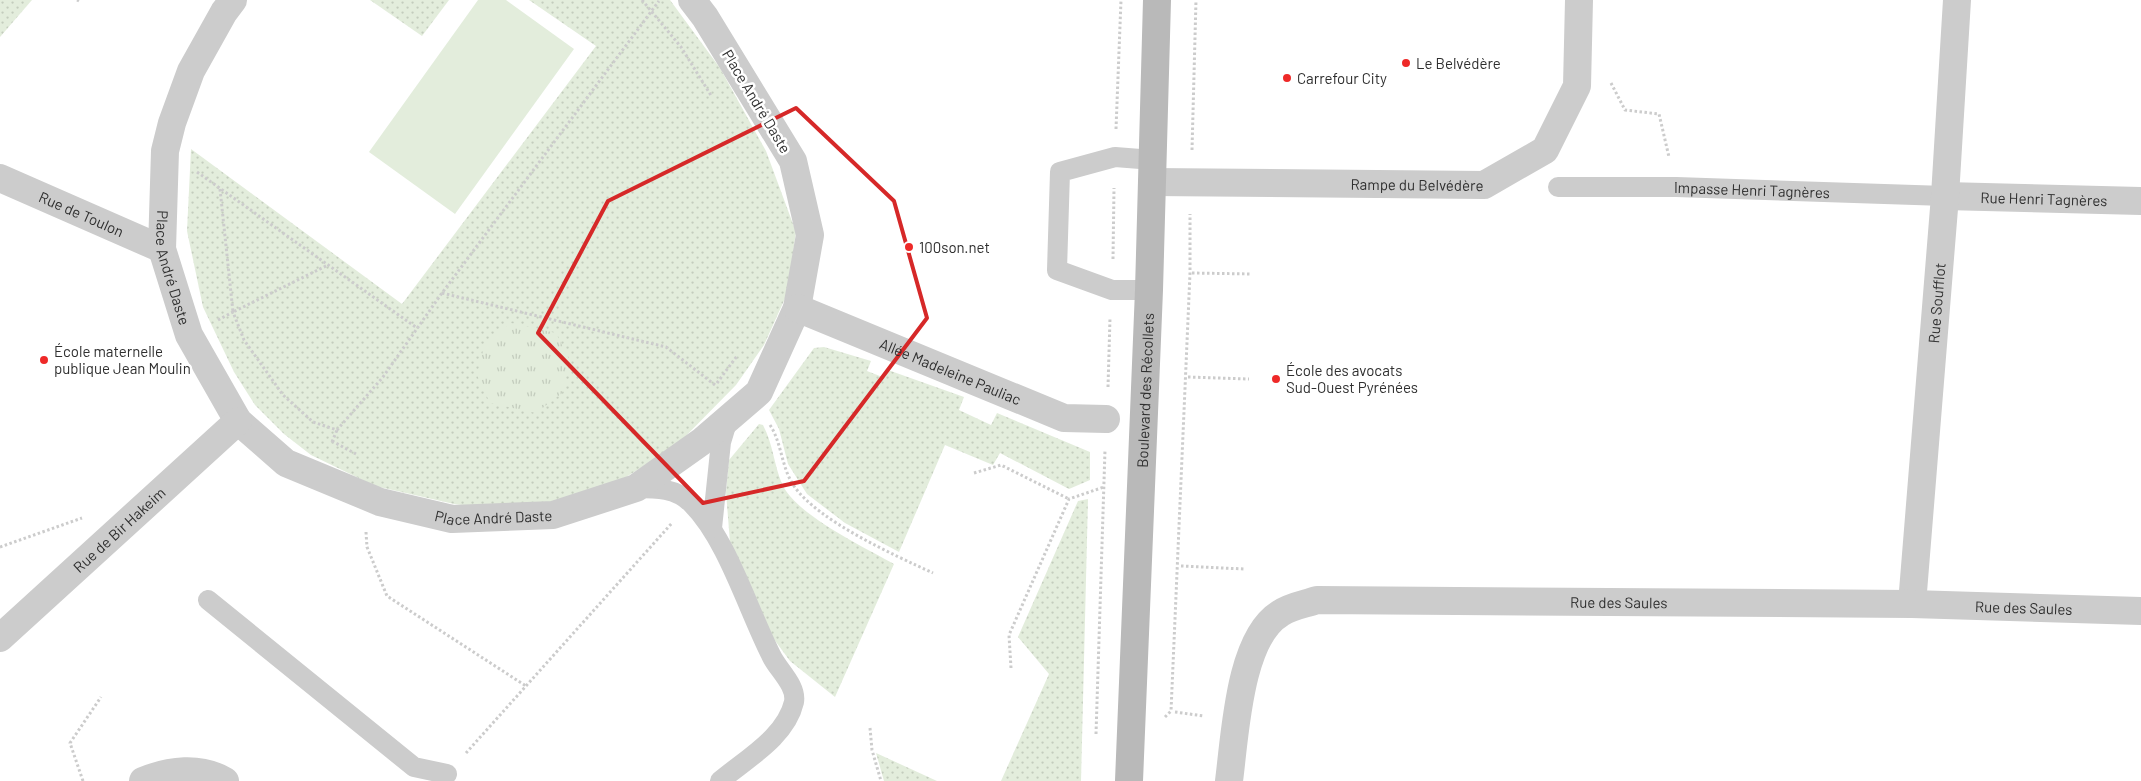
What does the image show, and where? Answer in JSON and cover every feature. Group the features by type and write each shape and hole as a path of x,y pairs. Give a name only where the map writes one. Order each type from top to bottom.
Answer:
{"main road":[{"name":"Boulevard des Récollets","path":"1129,781 1149,290 1157,0"}],"street":[{"name":"Place André Daste","path":"233,0 224,12 191,71 172,123 166,150 162,249 189,334 238,422 286,463 380,502 452,519 553,515 636,488 701,442 759,392 797,308 810,235 793,161 705,17 692,0"},
{"name":"Rampe du Belvédère","path":"1152,171 1191,182 1484,185 1545,150 1577,86 1579,0"},
{"name":"Rue Soufflot","path":"1912,604 1946,196 1957,0"},
{"name":"Rue de Toulon","path":"0,178 162,249"},
{"name":"Rue Henri Tagnères","path":"1946,196 2141,201"},
{"name":"Allée Madeleine Pauliac","path":"797,308 1064,418 1106,419"},
{"name":"Rue de Bir Hakeim","path":"0,638 238,422"},
{"name":"Rue des Saules","path":"1229,781 1249,657 1260,633 1280,613 1317,600 1912,604 2141,611"},
{"path":"143,781 172,771 216,776 225,781"}],"lane":[{"path":"1149,290 1112,290 1057,270 1060,172 1115,157 1152,171"},
{"name":"Impasse Henri Tagnères","path":"1558,187 1676,187 1946,196"},
{"path":"712,528 721,442 728,418"},
{"path":"636,488 664,488 691,502 712,528 772,658 788,680 794,700 781,730 720,781"},
{"path":"208,600 414,767 447,774"}],"path":[{"path":"642,0 680,47 713,97"},
{"path":"220,188 233,312 244,340 283,395 313,422 337,430 383,377 442,293 660,0"},
{"path":"1196,0 1190,273 1173,712 1208,717"},
{"path":"1609,80 1625,110 1659,114 1669,159"},
{"path":"166,150 418,328"},
{"path":"189,334 328,264"},
{"path":"1192,273 1252,274"},
{"path":"442,293 666,347 715,385"},
{"path":"709,391 740,353"},
{"path":"1188,377 1249,379"},
{"path":"752,397 773,430 780,456 794,486 819,511 882,550 933,573"},
{"path":"332,441 365,459"},
{"path":"974,473 1001,465 1069,499 1104,487"},
{"path":"363,495 367,547 387,596 526,686"},
{"path":"1011,668 1009,635 1069,499"},
{"path":"447,774 691,502"},
{"path":"1181,566 1244,568"},
{"path":"83,781 70,743 101,697"},
{"path":"870,728 872,750 881,781"}],"highlighted area":[{"path":"796,108 894,201 927,318 804,481 703,503 538,333 608,201"}],"green space":[{"path":"0,0 32,0 0,37"},
{"path":"370,0 449,0 422,36"},
{"path":"478,0 506,0 574,49 455,214 369,152"},
{"path":"529,0 670,0 720,68 766,151 796,232 787,294 764,345 736,385 676,446 618,482 549,505 486,508 454,504 375,486 311,455 284,434 255,405 234,372 203,307 187,231 191,149 402,304 596,46"},
{"path":"511,323 556,333 570,361 562,393 536,413 490,403 477,375 485,343"},
{"path":"824,347 871,361 867,371 885,378 888,370 964,397 959,410 991,425 997,413 1090,452 1090,480 1069,489 1000,453 993,465 945,445 899,552 845,523 807,494 788,464 779,429 769,410 814,348"},
{"path":"759,424 763,425 779,477 790,496 801,507 832,529 894,564 835,697 790,661 759,619 731,555 726,492 729,460"},
{"path":"1088,499 1081,781 1001,781 1049,674 1018,637 1078,501"},
{"path":"876,753 937,781 884,781"}],"place":[{"name":"Le Belvédère","path":"1406,63"},
{"name":"Carrefour City","path":"1287,78"},
{"name":"100son.net","path":"909,247"},
{"name":"École maternelle publique Jean Moulin","path":"44,360"},
{"name":"École des avocats Sud-Ouest Pyrénées","path":"1276,379"}]}
